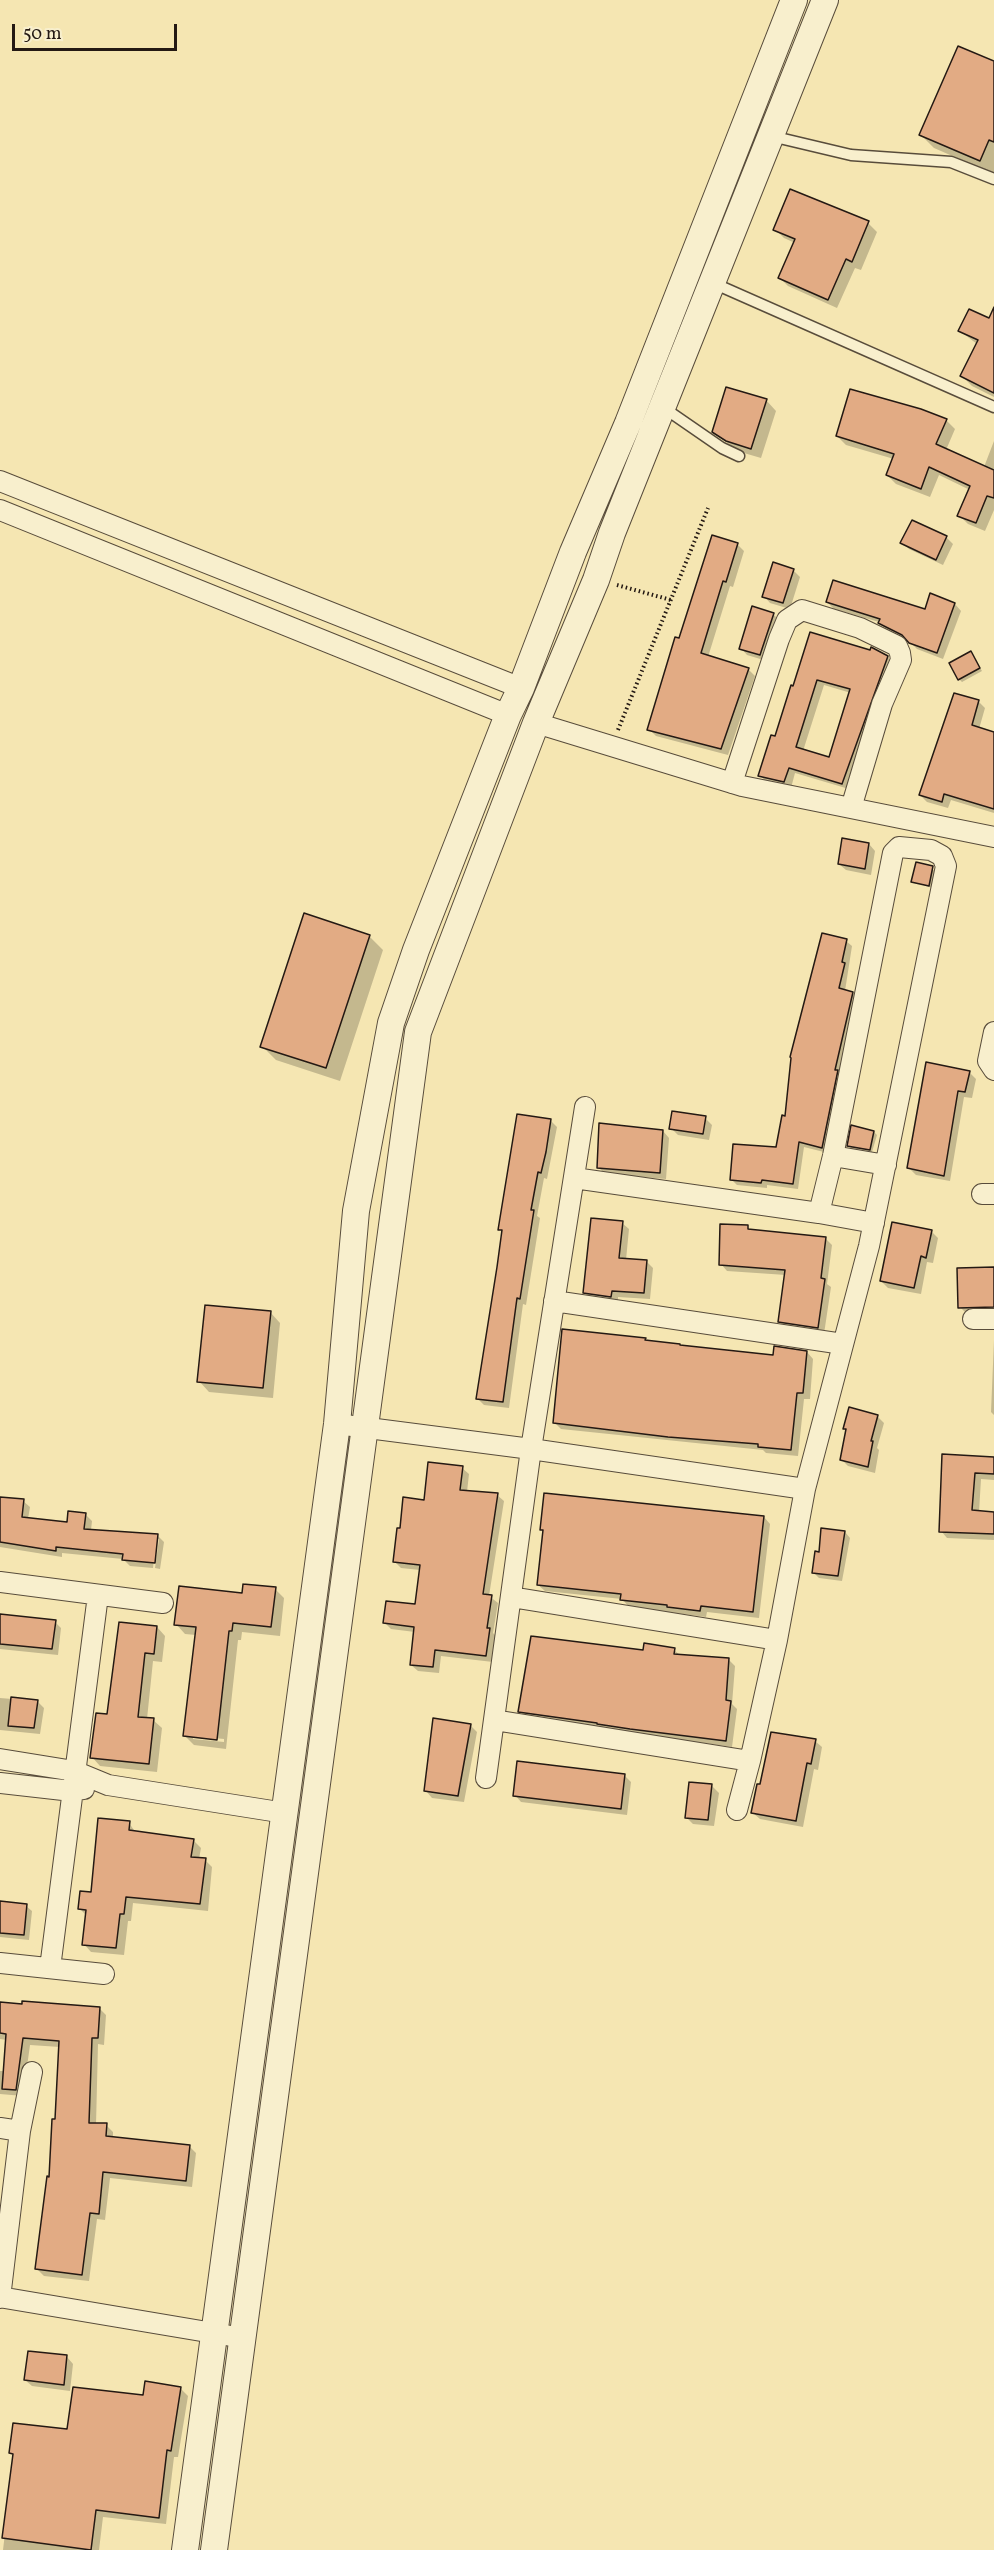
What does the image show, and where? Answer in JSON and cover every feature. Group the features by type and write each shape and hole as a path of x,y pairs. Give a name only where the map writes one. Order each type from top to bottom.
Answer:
{"street":[{"path":"185,2550 216,2333 276,1861 285,1813 337,1424 356,1212 391,1023 416,950 508,715 521,688 794,0"},
{"path":"214,2550 418,1032 536,723 596,580 612,533 825,0"},
{"path":"0,481 521,688 548,696"},
{"path":"0,510 508,715 732,783 994,837"},
{"path":"125,560 136,535"},
{"path":"732,783 779,639 787,620 802,609 860,628 897,646 900,653 901,660 882,704 851,808"},
{"path":"737,1810 777,1640 805,1489 874,1223 886,1165 946,866 942,856 931,850 899,847 893,853 819,1213"},
{"path":"994,1032 988,1061 994,1070"},
{"path":"486,1778 531,1449 585,1107"},
{"path":"832,1156 886,1165"},
{"path":"574,1178 874,1223"},
{"path":"554,1301 843,1344"},
{"path":"973,1319 994,1319"},
{"path":"337,1424 531,1449 805,1489"},
{"path":"0,1582 163,1604"},
{"path":"50,1968 98,1595"},
{"path":"511,1597 777,1640"},
{"path":"494,1720 750,1761"},
{"path":"0,1759 75,1771 108,1785 285,1813"},
{"path":"0,1783 72,1791 108,1785"},
{"path":"0,1963 104,1974"},
{"path":"32,2072 20,2131 0,2297 243,2338"},
{"path":"0,2128 20,2131"}],"lane":[{"path":"771,136 851,155 951,162 994,179"},
{"path":"713,283 994,408"},
{"path":"663,408 722,448 739,456"}],"path":[{"path":"611,747 708,508"},
{"path":"596,580 671,600"}],"building":[{"path":"958,46 994,61 994,142 989,140 980,161 919,135"},
{"path":"790,189 869,221 852,262 846,259 828,300 778,278 795,239 773,230"},
{"path":"994,307 994,393 960,376 978,340 958,331 969,309 989,318"},
{"path":"726,387 767,399 751,449 726,441 712,432"},
{"path":"850,389 921,409 947,419 936,444 994,470 994,498 987,496 976,523 957,516 970,486 929,467 921,489 886,475 894,454 836,436"},
{"path":"912,520 947,536 936,560 900,543"},
{"path":"712,535 738,543 726,582 723,581 701,653 749,668 721,749 647,730 675,637 679,638"},
{"path":"773,562 794,569 783,603 762,597"},
{"path":"833,580 925,609 930,593 955,603 937,653 909,643 902,635 878,623 880,619 826,602"},
{"path":"752,606 774,613 760,655 739,649"},
{"path":"810,632 870,650 871,647 888,656 842,784 789,768 784,782 758,776 771,735 775,736 791,685 793,686","holes":["817,680 850,689 829,757 796,747"]},
{"path":"971,651 980,668 958,680 949,663"},
{"path":"954,693 979,700 972,725 994,732 994,809 944,794 942,802 919,795"},
{"path":"842,838 869,843 865,869 838,864"},
{"path":"916,862 933,866 929,886 911,882"},
{"path":"304,913 370,935 326,1068 260,1047"},
{"path":"822,933 847,939 842,962 845,963 839,988 853,992 835,1070 838,1070 822,1148 799,1142 793,1184 762,1180 761,1183 730,1180 733,1144 776,1147 782,1115 785,1116 790,1057"},
{"path":"926,1062 970,1071 965,1092 958,1091 944,1176 907,1168"},
{"path":"672,1111 706,1116 703,1134 669,1129"},
{"path":"517,1114 551,1119 546,1152 541,1173 538,1172 531,1210 534,1210 520,1299 517,1298 503,1402 476,1399 502,1230 498,1230"},
{"path":"599,1123 663,1130 660,1173 597,1168"},
{"path":"851,1125 874,1131 870,1150 847,1146"},
{"path":"591,1218 623,1221 619,1258 647,1260 644,1293 612,1291 611,1297 583,1293"},
{"path":"892,1222 932,1230 926,1258 921,1256 914,1288 880,1281"},
{"path":"720,1224 748,1225 748,1229 826,1237 821,1278 825,1279 818,1328 778,1322 785,1270 719,1265"},
{"path":"994,1267 994,1307 958,1308 957,1268"},
{"path":"205,1305 271,1311 263,1388 197,1382"},
{"path":"562,1329 773,1355 774,1346 807,1351 803,1393 797,1393 791,1450 758,1447 758,1444 668,1437 553,1423"},
{"path":"849,1407 878,1415 871,1441 873,1441 868,1467 840,1460 846,1429 843,1429"},
{"path":"942,1454 994,1457 994,1474 975,1473 972,1510 994,1512 994,1534 939,1532"},
{"path":"428,1462 463,1466 460,1490 498,1493 483,1594 492,1595 486,1656 435,1650 433,1667 410,1665 414,1627 383,1623 386,1601 415,1604 420,1565 393,1562 403,1497 424,1500"},
{"path":"544,1493 764,1516 753,1612 701,1606 700,1611 667,1607 667,1605 620,1600 621,1594 537,1585 543,1530 540,1530"},
{"path":"0,1497 24,1499 22,1517 67,1522 68,1511 86,1513 84,1529 158,1534 155,1563 122,1560 123,1554 56,1547 56,1551 0,1542"},
{"path":"821,1528 845,1531 838,1576 812,1573 815,1551 819,1552"},
{"path":"243,1584 276,1587 271,1627 233,1623 232,1631 229,1631 217,1740 183,1736 196,1627 174,1625 179,1586 242,1593"},
{"path":"0,1614 56,1620 52,1649 0,1644"},
{"path":"119,1622 157,1626 154,1654 145,1653 138,1717 154,1718 149,1764 90,1758 96,1713 107,1714"},
{"path":"531,1636 643,1650 644,1643 675,1648 674,1654 729,1658 726,1700 731,1701 726,1741 518,1712"},
{"path":"11,1697 38,1700 34,1728 8,1726"},
{"path":"433,1718 471,1724 458,1796 424,1791"},
{"path":"771,1732 816,1739 811,1764 807,1763 796,1821 751,1813"},
{"path":"517,1761 625,1774 621,1809 513,1796"},
{"path":"689,1782 712,1784 708,1820 685,1818"},
{"path":"98,1818 130,1821 129,1830 194,1839 191,1857 206,1858 200,1904 126,1897 124,1914 120,1914 116,1948 82,1945 86,1910 78,1909 80,1891 91,1892"},
{"path":"0,1901 27,1904 24,1935 0,1933"},
{"path":"22,2001 100,2007 98,2038 92,2038 89,2123 107,2123 106,2136 190,2145 186,2181 103,2172 99,2214 90,2213 82,2275 35,2269 47,2176 49,2177 59,2041 23,2038 16,2090 2,2089 6,2034 0,2033 0,2002 22,2004"},
{"path":"28,2351 67,2355 64,2385 24,2380"},
{"path":"145,2381 181,2387 171,2451 167,2450 159,2518 96,2510 91,2550 2,2538 13,2454 9,2453 13,2423 67,2429 73,2387 143,2395"}]}
